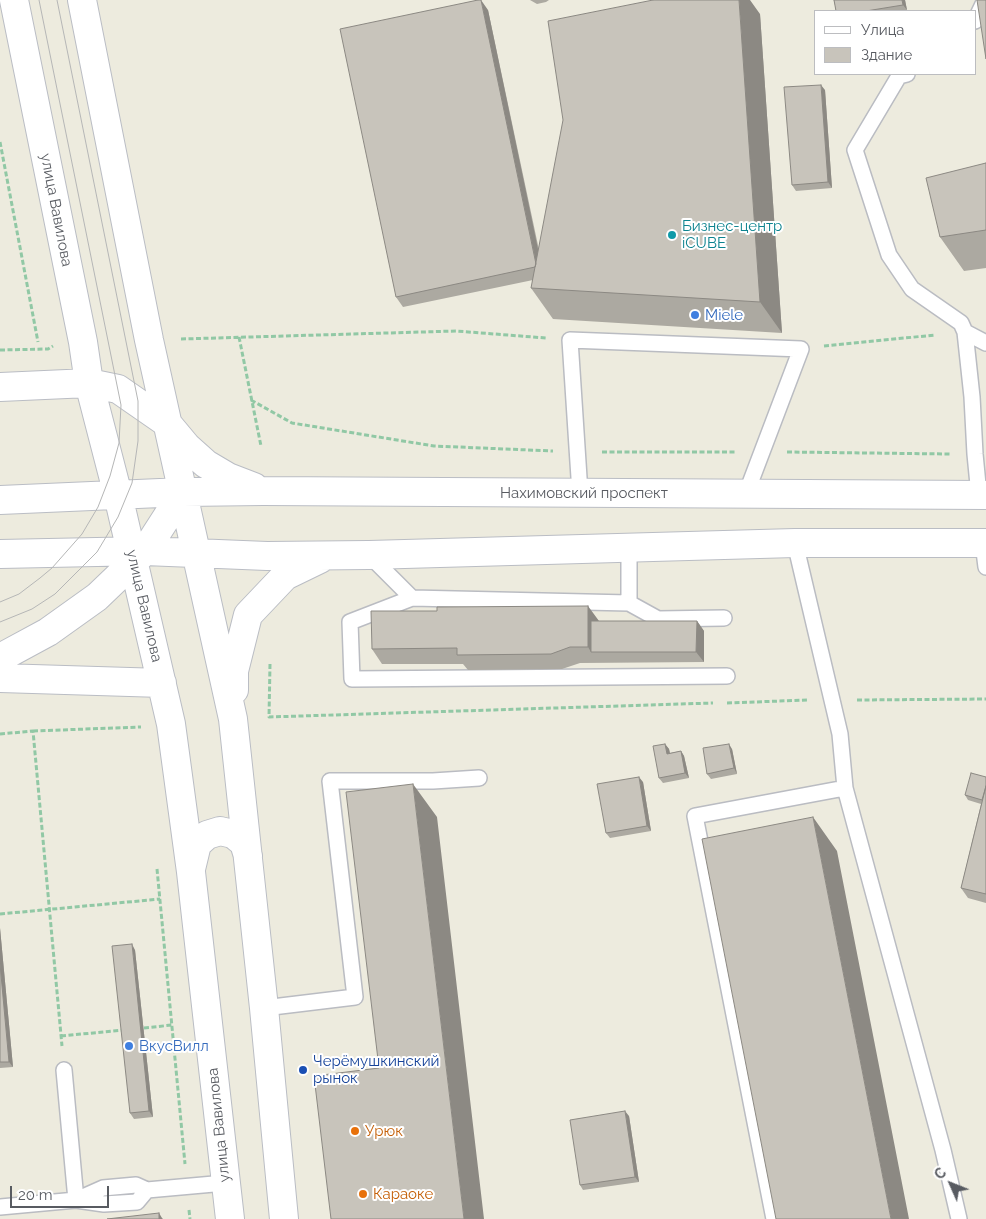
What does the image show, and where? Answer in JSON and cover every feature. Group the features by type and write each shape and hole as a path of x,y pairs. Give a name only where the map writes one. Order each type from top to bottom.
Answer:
{"main road":[{"name":"улица Вавилова","path":"14,0 75,303 89,383 118,495 136,555 171,724 191,872 230,1219"},
{"path":"82,0 147,332 234,719"},
{"path":"0,387 89,383 118,389 167,423 187,447 206,464 228,477 263,491"},
{"name":"Нахимовский проспект","path":"0,500 183,492 263,491 983,495"},
{"path":"0,658 48,632 98,597 136,555 183,492"},
{"path":"0,554 369,555 629,546 795,543 985,551"},
{"path":"284,1219 234,719 234,671 248,615 285,576 326,555"},
{"path":"0,678 162,683"},
{"path":"191,872 197,844 206,835 220,831 233,834 244,843 248,856"}],"lane":[{"path":"976,19 984,0"},
{"path":"903,75 899,76 855,150 889,255 912,288 960,323 966,332 986,343"},
{"path":"966,332 975,454 983,495"},
{"path":"580,493 570,340 801,349 746,494"},
{"path":"795,543 840,734 845,788 943,1150 958,1219"},
{"path":"629,546 629,603"},
{"path":"369,555 412,598"},
{"path":"724,618 658,619 629,603 412,598 350,622 352,679 727,676"},
{"path":"264,1008 355,997 330,781 433,781 479,778"},
{"path":"774,1219 695,816 845,788"},
{"path":"64,1070 76,1200"},
{"path":"0,1207 76,1200 104,1204 137,1202 148,1190 188,1188 225,1183"}],"path":[{"path":"0,142 38,342"},
{"path":"176,339 456,331 570,340"},
{"path":"818,347 966,332"},
{"path":"239,337 261,446"},
{"path":"0,350 48,349 58,342"},
{"path":"252,400 292,423 434,446 578,452 763,452"},
{"path":"780,452 975,454"},
{"path":"270,662 269,717 714,703"},
{"path":"723,703 986,699"},
{"path":"0,734 142,727 143,736"},
{"path":"33,731 64,1070"},
{"path":"156,861 190,1219"},
{"path":"0,914 160,899"},
{"path":"144,1028 172,1025"},
{"path":"61,1036 124,1030"}],"building":[{"path":"481,0 536,264 535,267 396,297 340,29"},
{"name":"Бизнес-центр iCUBE","path":"653,0 739,0 760,302 531,288 563,120 548,21"},
{"path":"834,0 902,0 903,5 872,10 836,10"},
{"path":"977,0 986,0 986,59"},
{"path":"821,85 828,182 792,185 784,87"},
{"path":"986,163 986,230 940,237 926,178"},
{"path":"588,606 588,647 570,647 551,654 457,655 457,648 372,649 371,611 437,611 437,607"},
{"path":"591,621 697,621 696,652 591,652"},
{"path":"665,744 667,754 681,751 685,773 659,778 653,746"},
{"path":"729,744 734,768 707,774 703,748"},
{"path":"971,773 986,777 986,786 982,800 965,795"},
{"path":"639,777 647,826 606,833 597,784"},
{"path":"413,784 464,1219 331,1219 314,1076 379,1068 346,792"},
{"path":"986,786 986,894 961,888"},
{"path":"813,817 891,1219 776,1219 702,839"},
{"path":"132,944 149,1111 130,1113 112,946"},
{"path":"0,964 9,1062 0,1062"},
{"path":"625,1111 635,1177 580,1185 570,1120"},
{"path":"159,1213 159,1219 107,1219"}],"tram line":[{"path":"0,602 19,594 40,578 52,568 82,534 98,507 110,476 119,443 121,405 39,0"},
{"path":"0,622 32,609 55,594 97,552 118,517 132,483 138,441 138,401 57,0"}],"place":[{"name":"Бизнес-центр iCUBE","path":"672,235"},
{"name":"Miele","path":"695,315"},
{"name":"ВкусВилл","path":"129,1046"},
{"name":"Черёмушкинский рынок","path":"303,1070"},
{"name":"Урюк","path":"355,1131"},
{"name":"Караоке","path":"363,1194"}]}
